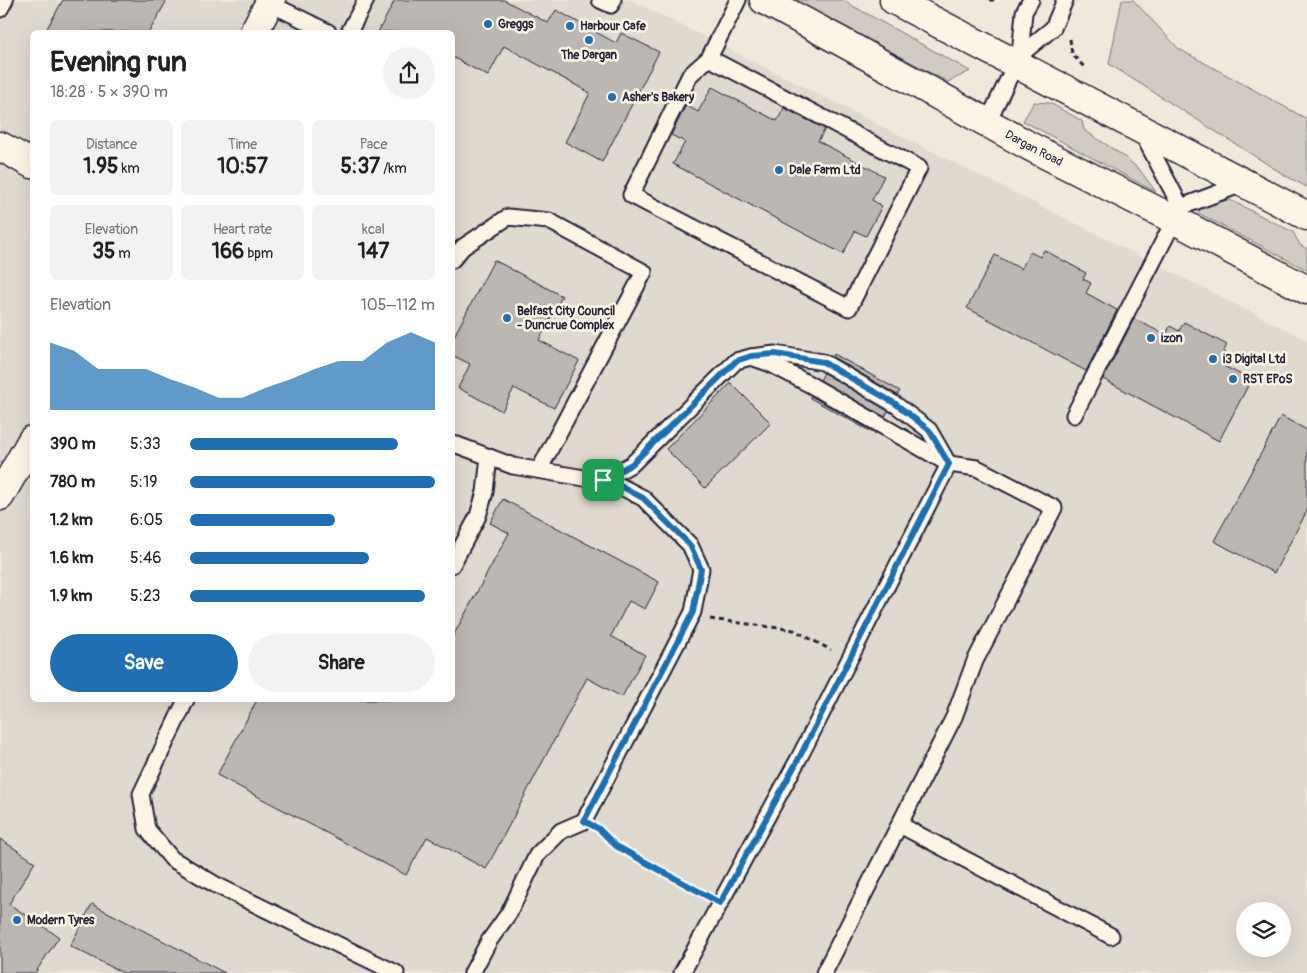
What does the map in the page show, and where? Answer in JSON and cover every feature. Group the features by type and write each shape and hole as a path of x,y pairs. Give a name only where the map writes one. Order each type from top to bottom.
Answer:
{"street":[{"name":"Dargan Road","path":"764,0 1030,147 1178,213 1307,290"},
{"path":"894,0 1018,59 1140,128 1307,216"},
{"path":"255,30 270,1"},
{"path":"0,146 30,163"},
{"path":"0,496 30,444"}],"lane":[{"path":"0,9 5,0"},
{"path":"350,30 366,0"},
{"path":"600,0 611,6 613,0"},
{"path":"709,58 919,168 849,308 631,195 690,75 709,58 738,0"},
{"path":"987,123 1018,59 1024,12 1031,0"},
{"path":"270,1 324,30"},
{"path":"1018,59 1053,28 1062,7"},
{"path":"1140,128 1178,213"},
{"path":"1074,415 1178,213 1244,183"},
{"path":"455,256 463,247 508,217 549,221 644,272 539,470"},
{"path":"603,480 632,464 736,361 751,356 775,354 823,362 896,404 929,430 949,464"},
{"path":"751,356 809,384 949,464 977,468 1054,508 975,661 954,716 824,973"},
{"path":"455,444 514,466 614,482 643,498 690,545 701,569 693,612 584,821 561,831 537,855 509,913 489,941 472,973"},
{"path":"455,559 478,516 485,492 490,457"},
{"path":"682,973 799,758 949,464"},
{"path":"185,702 141,794 147,829 172,859 216,885 396,973"},
{"path":"900,825 1111,936"}],"path":[{"path":"1062,7 1066,18 1072,54 1089,72"},
{"path":"693,612 710,619 794,630 850,659"},
{"path":"584,821 599,829 616,846 720,903"}],"shaded area":[{"path":"0,0 631,0 1307,340 1307,973 0,973"},
{"path":"794,0 842,0 970,71 948,82"},
{"path":"1122,0 1133,0 1179,49 1307,119 1307,187 1286,176 1109,64"},
{"path":"1034,102 1050,103 1082,121 1084,130 1122,155 1139,169 1156,192 1023,121"},
{"path":"1230,200 1293,232 1300,245 1307,249 1307,270 1198,213 1202,204"}],"building":[{"path":"63,0 167,0 150,30 46,30"},
{"path":"395,0 504,0 548,23 556,10 616,43 621,33 659,52 602,162 565,142 590,93 504,46 488,76 455,59 455,30 379,30"},
{"name":"Dale Farm Ltd","path":"712,87 777,121 784,108 825,129 818,141 884,176 872,200 882,206 866,236 855,231 843,254 673,164 685,142 671,135 686,105 698,112"},
{"path":"1044,250 1086,273 1083,279 1091,283 1086,293 1117,310 1086,371 967,308 995,255 1021,269 1030,252 1040,257"},
{"name":"Belfast City Council - Duncrue Complex","path":"494,260 562,296 539,340 579,361 554,408 514,388 502,411 458,388 470,364 455,356 455,334"},
{"path":"1134,319 1166,335 1170,326 1179,331 1184,322 1227,345 1223,352 1230,356 1224,366 1251,380 1219,441 1103,379"},
{"path":"834,354 900,391 897,395 833,357"},
{"path":"824,373 888,411 885,417 820,380"},
{"path":"731,383 771,423 705,488 666,449"},
{"path":"811,396 876,433 810,398"},
{"path":"1281,416 1307,430 1307,511 1274,573 1214,541"},
{"path":"503,499 659,582 645,609 629,601 611,636 645,655 622,697 587,678 486,869 427,837 406,875 217,775 256,702 455,702 455,632 509,533 490,523"},
{"name":"Modern Tyres","path":"0,839 35,862 9,904 59,937 35,973 0,973"},
{"path":"92,904 225,973 123,973 70,946"}],"place":[{"name":"Greggs","path":"488,24"},
{"name":"Harbour Cafe","path":"570,26"},
{"name":"The Dargan","path":"589,40"},
{"name":"Asher's Bakery","path":"612,97"},
{"name":"Dale Farm Ltd","path":"779,170"},
{"name":"Belfast City Council - Duncrue Complex","path":"507,318"},
{"name":"izon","path":"1151,338"},
{"name":"i3 Digital Ltd","path":"1213,359"},
{"name":"RST EPoS","path":"1233,379"},
{"name":"Modern Tyres","path":"17,920"}],"route":[{"path":"775,354 823,362 896,404 929,430 949,464 799,758 720,903 616,846 599,829 584,821 693,612 701,569 690,545 643,498 614,482 603,480 632,464 736,361 751,356 775,354"}]}
